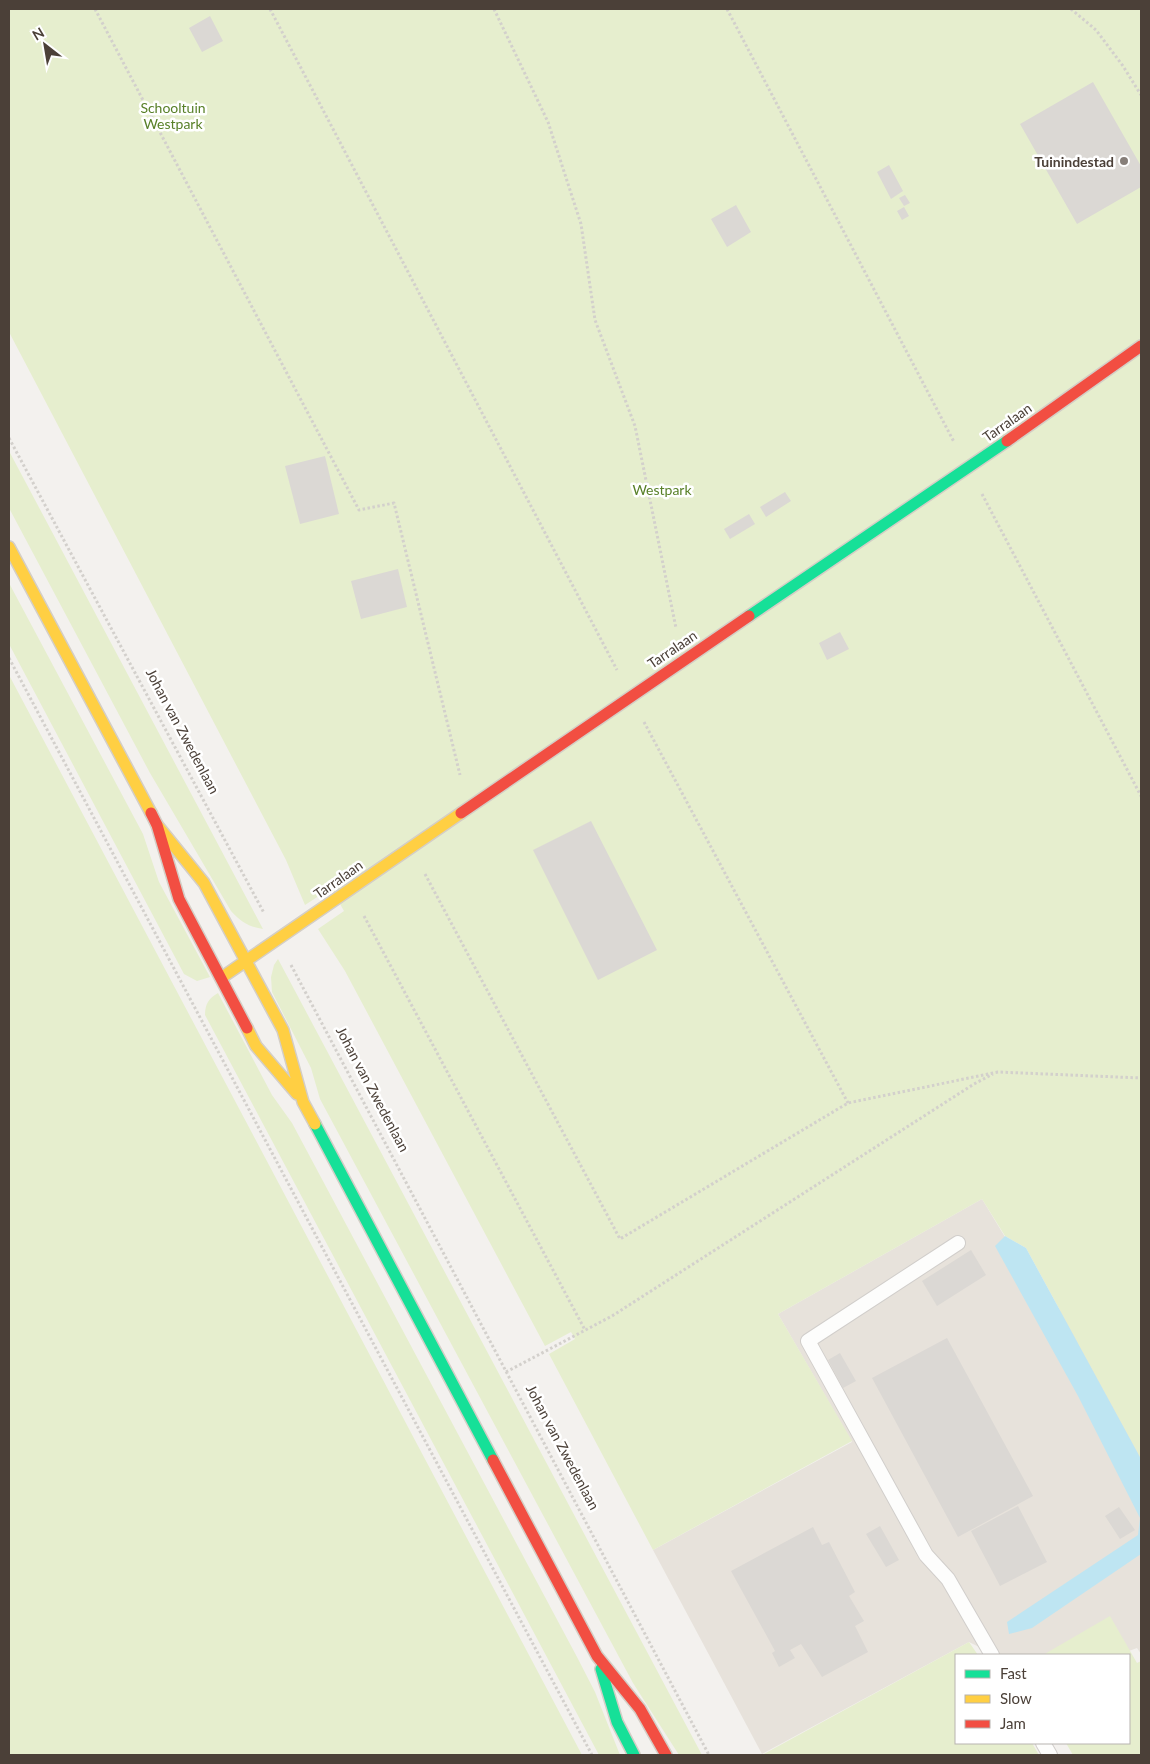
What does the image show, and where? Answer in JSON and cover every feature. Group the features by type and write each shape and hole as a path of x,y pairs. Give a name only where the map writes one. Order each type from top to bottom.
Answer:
{"main road":[{"name":"Tarralaan","path":"221,978 630,696 968,468 1141,346"},
{"path":"9,547 156,826 180,899 256,1046 303,1102 597,1656 617,1722 634,1755"},
{"path":"156,826 204,883 283,1030 303,1102"},
{"path":"597,1656 640,1709 666,1755"}],"lane":[{"path":"958,1243 808,1341 926,1555 948,1579 991,1654"},
{"path":"1044,1744 1050,1755"}],"path":[{"path":"96,9 359,510 394,503 468,807"},
{"path":"270,9 630,696 848,1103"},
{"path":"494,9 548,122 581,224 595,320 635,426 675,622"},
{"path":"727,9 1141,796"},
{"path":"1071,9 1096,30 1123,66 1141,95"},
{"name":"Johan van Zwedenlaan","path":"9,438 277,939 709,1755"},
{"path":"9,658 592,1755"},
{"path":"410,847 620,1239 848,1103 998,1072 1141,1078"},
{"path":"350,889 585,1330"},
{"path":"506,1372 612,1316 974,1084 998,1072"}],"shaded area":[{"path":"982,1199 1005,1237 1141,1417 1141,1654 1137,1648 1121,1654 993,1654 969,1642 762,1754 653,1550 852,1442 778,1314"}],"green space":[{"name":"Westpark","path":"9,9 1141,9 1141,1459 1026,1248 1005,1236 982,1199 778,1314 852,1441 653,1550 549,1354 575,1339 571,1332 545,1346 345,971 318,929 344,911 331,888 305,905 286,860 9,332"},
{"path":"9,451 263,929 246,923 231,911 150,773 9,508"},
{"path":"9,583 143,834 159,882 210,977 197,981 184,974 9,644"},
{"path":"9,675 582,1755 9,1755"},
{"path":"278,959 702,1755 679,1755 633,1683 320,1099 311,1068 272,992 271,977 274,965"},
{"path":"218,993 272,1095 292,1123 577,1657 595,1692 620,1755 599,1755 205,1015 208,1002"},
{"path":"1110,1616 1137,1663 1141,1661 1141,1755 1073,1755 1067,1744 1130,1744 1130,1654 1045,1654"},
{"path":"969,1642 977,1654 955,1654 955,1744 1033,1744 1039,1755 762,1755"}],"water":[{"path":"1005,1236 1026,1248 1141,1459 1141,1554 1032,1628 1009,1634 1007,1622 1138,1535 1140,1518 1078,1396 995,1246"}],"building":[{"path":"210,16 223,41 202,52 189,28"},
{"path":"1093,82 1141,166 1141,187 1077,224 1020,124"},
{"path":"889,165 903,191 891,199 877,172"},
{"path":"905,195 910,203 904,206 899,198"},
{"path":"736,205 751,232 727,247 711,219"},
{"path":"904,207 909,216 902,220 897,211"},
{"path":"325,456 339,514 300,524 285,466"},
{"path":"785,492 791,501 766,517 760,507"},
{"path":"749,514 755,524 730,539 724,529"},
{"path":"398,569 407,607 361,619 351,581"},
{"path":"840,632 849,649 827,660 819,643"},
{"path":"591,821 657,950 598,980 533,850"},
{"path":"971,1250 986,1275 937,1306 922,1281"},
{"path":"947,1338 1033,1496 958,1537 872,1378"},
{"path":"840,1353 856,1381 843,1388 828,1360"},
{"path":"1018,1506 1047,1562 1000,1586 971,1531"},
{"path":"1119,1507 1135,1530 1120,1539 1105,1516"},
{"path":"880,1526 899,1560 886,1567 866,1534"},
{"path":"813,1527 822,1545 829,1542 855,1592 849,1596 864,1621 855,1626 868,1652 822,1677 801,1644 790,1650 795,1658 779,1667 772,1653 775,1651 731,1571"}],"traffic: fast":[{"path":"749,616 1007,441"},
{"path":"315,1124 493,1460"},
{"path":"601,1669 617,1722 634,1755"}],"traffic: slow":[{"path":"9,547 151,813"},
{"path":"221,978 461,813"},
{"path":"157,825 204,883 283,1030 303,1102 315,1124"},
{"path":"247,1028 256,1046 297,1094"}],"traffic: jam":[{"path":"1007,441 1141,346"},
{"path":"461,813 749,616"},
{"path":"151,813 157,825 179,899 247,1028"},
{"path":"493,1460 597,1656 640,1709 666,1755"}],"place":[{"name":"Tuinindestad","path":"1124,161"}],"park label":[{"name":"Schooltuin Westpark","path":"173,116"}]}
